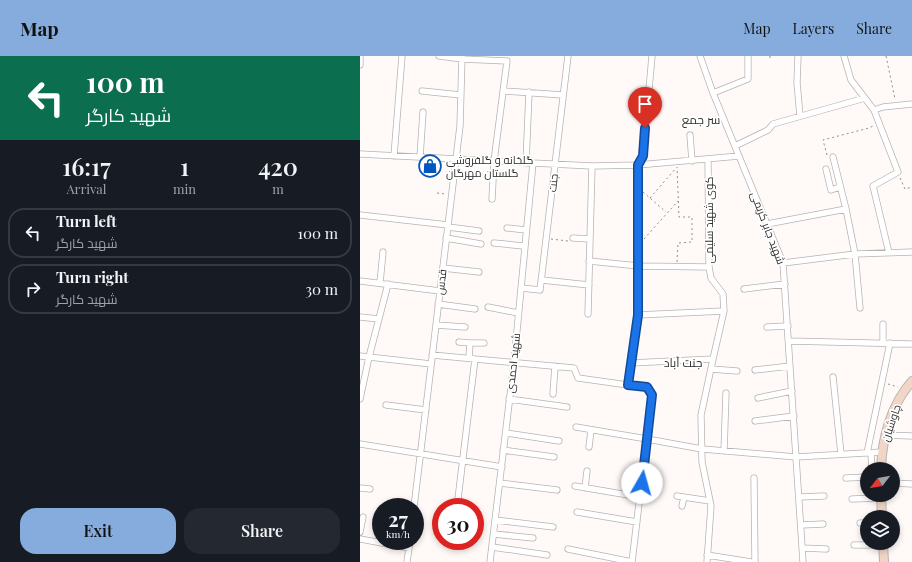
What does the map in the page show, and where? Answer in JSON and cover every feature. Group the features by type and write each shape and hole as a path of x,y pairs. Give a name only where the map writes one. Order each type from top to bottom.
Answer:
{"main road":[{"name":"چاوشیان","path":"881,462 885,435 892,415 901,396 908,389 912,381"},
{"path":"883,550 884,562"}],"street":[{"path":"360,56 360,65"},
{"path":"394,156 402,56"},
{"path":"439,56 507,61 494,161 492,199"},
{"name":"جنت","path":"542,280 568,56"},
{"path":"628,385 638,315 638,165 643,156 652,56"},
{"name":"شهید جابر کریمی","path":"700,56 713,92 783,263 803,562"},
{"path":"713,92 748,79 748,56"},
{"path":"798,56 797,83 800,116"},
{"path":"844,56 851,80 874,110 898,172 873,186 889,253"},
{"name":"قدس","path":"415,498 460,126 462,57"},
{"path":"503,90 563,95"},
{"path":"422,91 461,95"},
{"path":"526,163 529,92"},
{"path":"735,146 768,130 773,124 865,98"},
{"path":"874,110 883,107 912,104"},
{"path":"420,157 423,112"},
{"path":"690,134 692,161"},
{"path":"360,154 592,166 638,165 739,156"},
{"path":"833,157 855,254 860,308"},
{"name":"کوی شهید سلیمی","path":"707,562 711,506 702,462 701,415 724,311 723,294 711,278 709,267 708,159"},
{"name":"شهید احمدی","path":"490,562 514,362 533,163"},
{"path":"588,314 592,166"},
{"path":"826,169 831,190 840,187"},
{"path":"768,224 846,209"},
{"path":"360,215 479,230"},
{"path":"506,228 526,230"},
{"path":"446,238 481,244"},
{"path":"573,238 590,239"},
{"path":"494,243 524,246"},
{"path":"380,283 383,252"},
{"path":"783,263 855,254 912,252"},
{"path":"590,261 639,266 709,267"},
{"path":"443,268 479,272"},
{"path":"521,288 540,290 542,280 589,285"},
{"path":"360,281 440,291"},
{"path":"360,399 388,284"},
{"path":"744,289 785,284"},
{"path":"438,304 475,309"},
{"path":"488,307 518,313"},
{"path":"638,315 724,311"},
{"path":"360,317 379,319"},
{"path":"871,462 869,453 882,383 887,343 883,324"},
{"path":"436,325 465,327"},
{"path":"767,327 788,326"},
{"path":"788,341 912,344"},
{"path":"459,342 484,343"},
{"path":"458,498 472,359 470,343"},
{"path":"432,355 574,368 578,378 647,387 652,395 632,562 568,549"},
{"path":"360,356 431,364"},
{"path":"631,363 713,359"},
{"path":"553,394 555,366"},
{"path":"755,370 790,366"},
{"path":"711,369 737,371"},
{"path":"833,377 841,454"},
{"path":"758,398 792,391"},
{"path":"724,451 726,393"},
{"path":"509,399 567,407"},
{"path":"386,405 426,410"},
{"path":"755,421 794,416"},
{"path":"576,428 702,449 796,457 882,452"},
{"path":"590,447 591,430"},
{"path":"506,433 559,441"},
{"path":"885,435 912,436"},
{"path":"360,444 502,467"},
{"path":"504,450 554,457"},
{"path":"585,488 587,471"},
{"path":"846,478 860,477"},
{"path":"754,478 755,562"},
{"path":"500,482 557,490"},
{"path":"900,483 912,484"},
{"path":"575,486 640,497"},
{"path":"360,488 370,490"},
{"path":"677,496 710,501"},
{"path":"799,496 824,496"},
{"path":"682,506 684,497"},
{"path":"852,499 860,498"},
{"path":"577,512 637,522"},
{"path":"360,532 363,517"},
{"path":"495,520 553,527"},
{"path":"801,525 823,524"},
{"path":"494,534 532,538"},
{"path":"360,539 372,541"},
{"path":"854,545 860,545"},
{"path":"492,547 547,555"},
{"path":"802,548 826,549"},
{"path":"408,562 409,550"},
{"path":"708,555 750,562"}],"path":[{"path":"886,56 897,106"},
{"path":"833,157 828,156 823,140 869,128 879,122"},
{"path":"650,198 677,167 679,218 692,217 692,242 678,243 676,266"},
{"path":"898,172 905,189 912,187"},
{"path":"638,187 667,213"},
{"path":"437,193 452,194"},
{"path":"638,245 678,200"},
{"path":"547,239 573,242 573,238"},
{"path":"882,383 908,389"}],"place":[{"name":"گلخانه و گلفروشی گلستان مهرگان","path":"430,166"}],"district":[{"name":"سر جمع","path":"701,120"},
{"name":"جنت آباد","path":"683,363"}],"route":[{"path":"642,483 652,395 647,387 628,385 638,315 638,165 643,156 645,128"}]}
